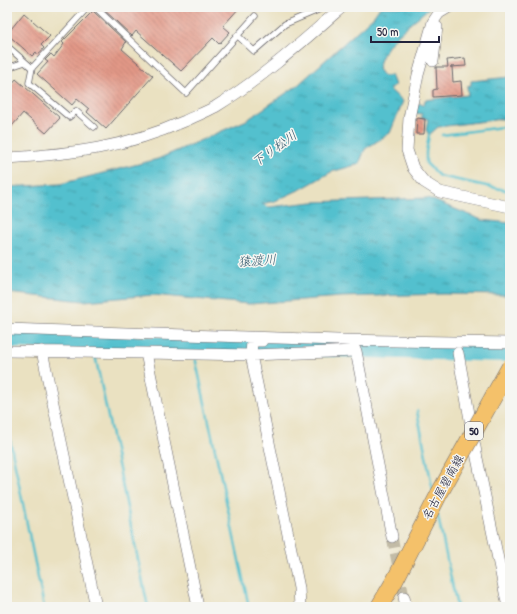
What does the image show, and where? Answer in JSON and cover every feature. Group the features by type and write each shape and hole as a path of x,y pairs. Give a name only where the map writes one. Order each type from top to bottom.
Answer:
{"main road":[{"name":"名古屋碧南線","path":"378,607 395,580 431,508 510,367"}],"street":[{"path":"7,158 67,154 119,144 166,129 214,108 256,80 342,7"},
{"path":"433,60 444,10"},
{"path":"444,10 433,22 418,75 409,118 407,150 413,168 424,182 440,192 510,207"},
{"path":"7,329 510,343"},
{"path":"293,338 286,342 252,341 251,354 299,588 300,607"},
{"path":"7,351 251,354 356,351 392,537"},
{"path":"42,351 96,607"},
{"path":"146,353 198,607"},
{"path":"458,353 505,566 508,607"}],"lane":[{"path":"88,7 32,68 29,83 69,117 76,111 94,127"},
{"path":"95,7 186,93 255,16"},
{"path":"238,36 254,51 285,24 325,7"},
{"path":"7,46 32,68"},
{"path":"7,73 13,66 25,62"}],"water":[{"path":"380,7 430,7 391,42 381,59 378,69 383,76 391,75 395,85 389,89 403,101 390,133 365,149 359,164 331,172 303,188 275,201 262,204 269,207 313,202 428,198 482,220 510,223 510,295 443,294 340,297 249,304 153,295 84,301 7,293 7,187 60,184 158,159 247,120 298,85 374,16"},
{"path":"510,77 510,118 438,127 429,135 426,130 428,119 421,118 422,114 415,113 418,103 424,105 425,100 468,95 467,86 471,85 471,81"}],"building":[{"path":"101,7 240,7 223,26 230,32 219,44 213,38 181,71 136,31 132,36"},
{"path":"93,11 126,42 122,49 153,76 106,129 87,112 89,109 77,99 72,105 37,74 48,62 45,60 51,54 54,57 64,44 62,42"},
{"path":"24,13 50,36 41,45 44,48 38,55 36,52 32,56 7,34"},
{"path":"465,58 466,66 450,67 452,67 453,82 461,81 462,95 433,97 433,90 437,89 436,67 448,67 447,60"},
{"path":"16,79 60,118 46,133 23,113 7,132 7,90"},
{"path":"417,118 425,119 424,134 416,134"}],"waterway":[{"path":"442,135 510,126"},
{"path":"429,135 426,163 439,176 510,191"},
{"path":"7,340 506,354"},
{"path":"93,343 94,350"},
{"path":"95,355 148,607"},
{"path":"195,357 249,607"},
{"path":"417,411 433,491"},
{"path":"7,426 44,607"},
{"path":"437,512 457,607"}],"tunnel":[{"path":"392,537 404,597"}],"water label":[{"name":"下り松川","path":"274,148"},
{"name":"猿渡川","path":"257,260"}]}
